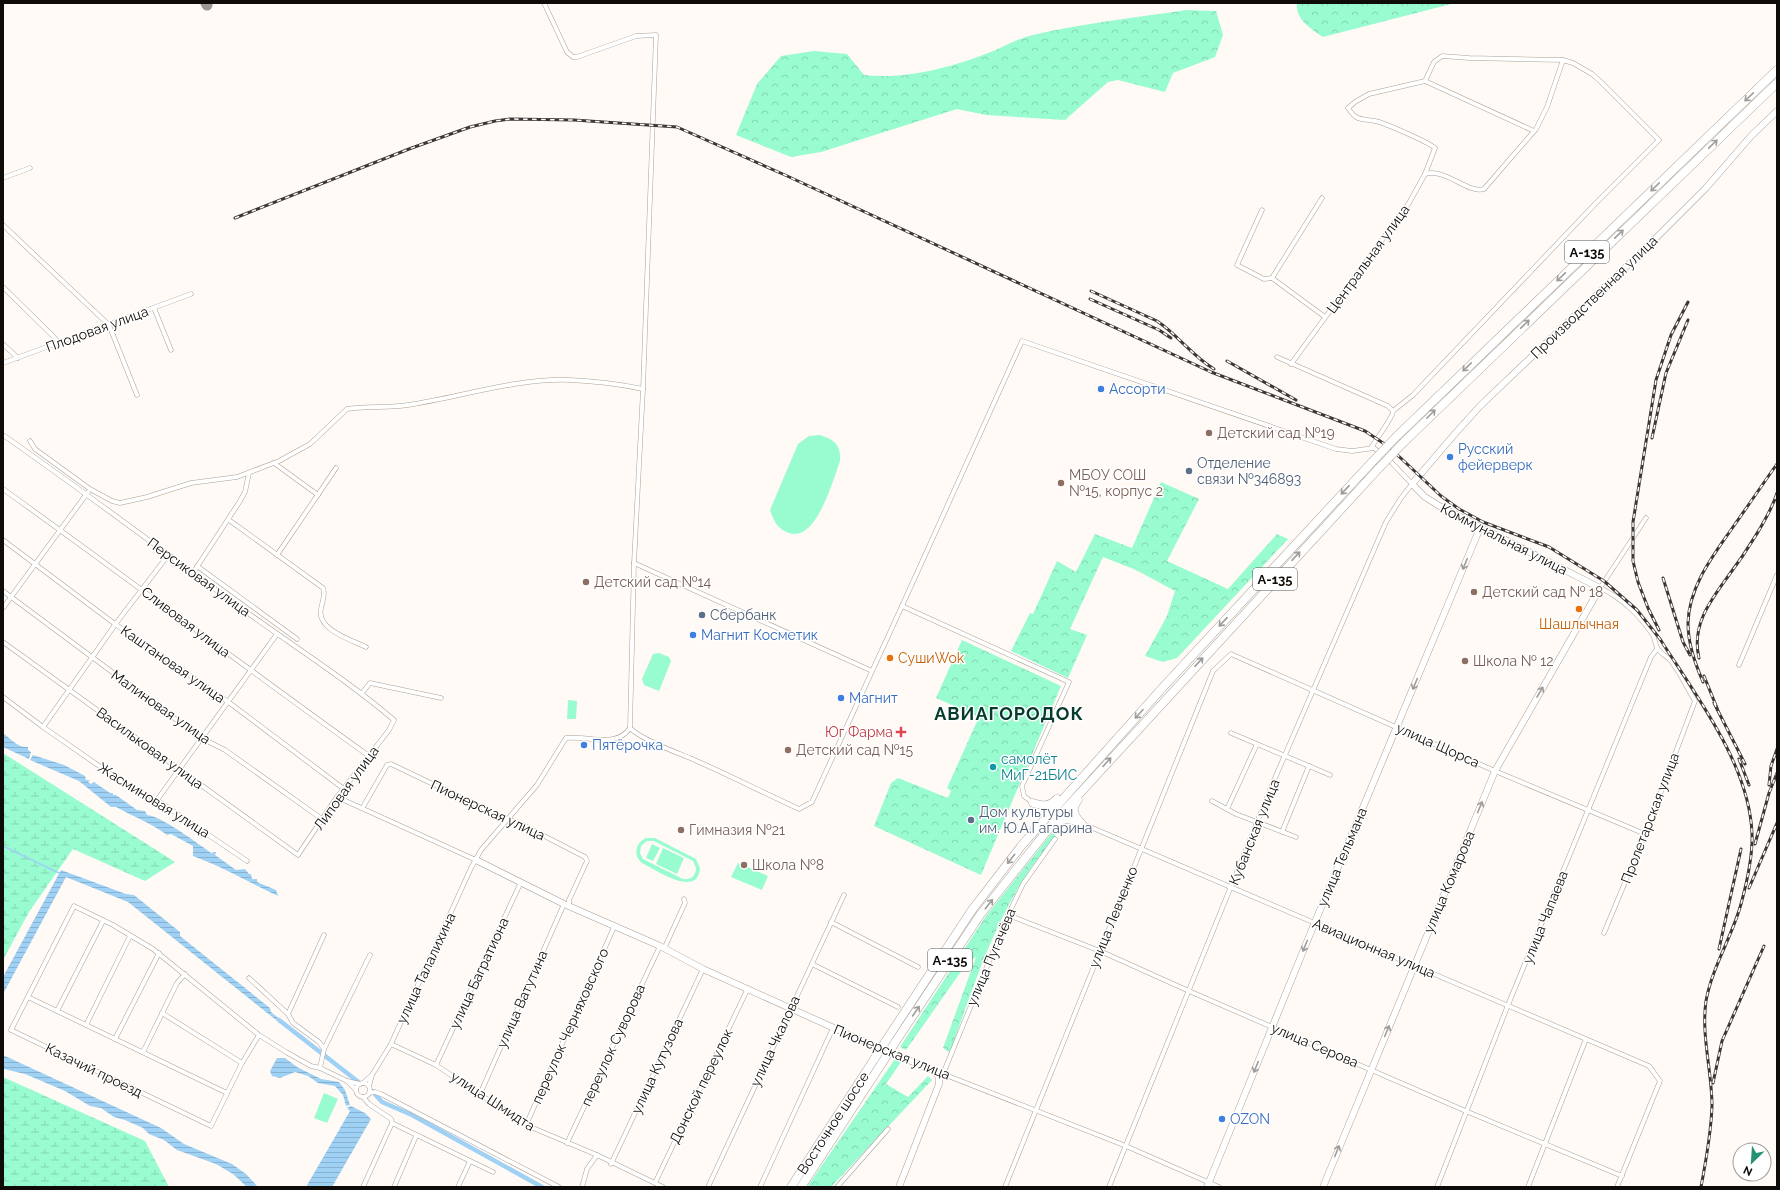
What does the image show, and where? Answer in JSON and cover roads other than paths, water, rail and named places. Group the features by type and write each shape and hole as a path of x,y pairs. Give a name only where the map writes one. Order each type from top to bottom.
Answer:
{"highway":[{"name":"А-135","path":"878,1061 887,1039 972,910 1022,845 1077,782 1397,436 1777,70"},
{"name":"А-135","path":"878,1061 894,1044 980,915 1036,844 1125,743 1404,442 1777,82"},
{"path":"1119,736 1126,738 1125,743"},
{"path":"1033,803 1050,805 1071,784 1077,782"},
{"path":"1081,823 1077,819 1073,808 1076,801 1085,791 1090,782"},
{"path":"1022,845 1028,833 1041,815 1040,810 1033,803"},
{"path":"1036,844 1063,819 1081,823"},
{"path":"972,910 970,919 974,921 980,915"},
{"name":"Восточное шоссе","path":"791,1187 878,1061"},
{"name":"Восточное шоссе","path":"801,1187 878,1061"}],"street":[{"path":"544,3 567,52 573,57 577,57 636,36 656,36 643,389 634,563 630,728 636,734 798,809 812,802 1022,341 1336,449 1352,451 1371,448 1379,450 1412,484"},
{"path":"1371,448 1380,432 1392,417 1393,411 1413,395 1595,204 1659,140 1592,74 1563,60 1442,56 1434,62 1424,81 1534,131"},
{"path":"1426,174 1439,173 1473,188 1484,189 1534,131 1547,107 1563,60"},
{"name":"Центральная улица","path":"1291,364 1409,203 1426,174 1435,148 1374,121 1355,118 1348,108 1369,94 1424,81"},
{"name":"Производственная улица","path":"1412,484 1480,406 1652,242 1706,188 1751,136 1777,110"},
{"path":"3,178 30,168"},
{"path":"1272,278 1322,198"},
{"path":"1262,210 1237,264 1264,279 1272,278 1325,317"},
{"path":"3,225 108,326 137,395"},
{"path":"3,287 60,343"},
{"name":"Плодовая улица","path":"3,364 191,294"},
{"path":"154,308 171,350"},
{"path":"3,344 18,358"},
{"path":"1277,357 1388,406 1393,411"},
{"path":"30,441 35,449 90,489 112,501 120,503 147,497 191,483 237,477 274,463 310,444 347,408 407,405 514,385 554,381 570,380 604,383 643,389"},
{"name":"Персиковая улица","path":"3,435 86,493 277,634 362,693 394,720"},
{"path":"274,463 318,495"},
{"path":"277,555 336,468"},
{"path":"193,573 229,520 245,492 249,472"},
{"name":"Коммунальная улица","path":"1412,484 1431,501 1480,528 1600,588"},
{"name":"Кубанская улица","path":"1109,1187 1285,756 1386,522 1412,484"},
{"name":"Сливовая улица","path":"3,489 142,588 250,670 369,756"},
{"path":"3,608 90,489"},
{"path":"1646,518 1600,588 1608,591 1628,607 1645,625 1654,637 1657,649"},
{"path":"229,520 323,588 325,592 319,615 321,619 329,628 366,647"},
{"name":"улица Тельмана","path":"1208,1185 1315,922 1480,528"},
{"name":"Каштановая улица","path":"3,540 116,624 227,701 344,789"},
{"path":"43,727 142,588 169,554"},
{"path":"634,563 872,671"},
{"path":"197,566 297,639"},
{"path":"1739,665 1777,575"},
{"name":"улица Комарова","path":"1323,1187 1495,770 1600,588"},
{"name":"Малиновая улица","path":"3,591 200,738 225,750 322,819"},
{"path":"902,606 1069,682 1022,786 1024,796 1033,803"},
{"path":"157,800 200,738 277,634"},
{"name":"Васильковая улица","path":"3,642 298,855"},
{"name":"Пролетарская улица","path":"1604,933 1645,834 1694,701 1678,671 1670,660 1657,649"},
{"name":"улица Чапаева","path":"1437,1187 1468,1112 1508,1005 1651,657 1657,649"},
{"name":"улица Щорса","path":"1231,654 1645,834"},
{"name":"улица Левченко","path":"1005,1187 1140,849 1214,671 1231,654"},
{"path":"362,693 370,683 441,698"},
{"name":"Жасминовая улица","path":"3,697 43,727 151,802 157,800 247,861"},
{"name":"Липовая улица","path":"298,855 337,797 389,730 394,720"},
{"name":"улица Талалихина","path":"372,1075 391,1044 482,850 537,785 566,738 618,739 626,735 630,728"},
{"path":"1231,733 1330,775"},
{"path":"1227,809 1257,744"},
{"name":"Пионерская улица","path":"363,807 387,765 391,764 508,820 517,822 585,857 586,861 567,904"},
{"path":"1282,832 1309,766"},
{"name":"Пионерская улица","path":"337,797 363,807 614,927 834,1028 933,1070 1126,1146 1208,1185 1219,1187"},
{"path":"1212,801 1257,822 1296,837"},
{"name":"Авиационная улица","path":"1081,823 1649,1066 1660,1081 1622,1176"},
{"name":"улица Пугачёва","path":"899,1187 943,1073 1008,915 1023,884 1054,839"},
{"name":"улица Багратиона","path":"436,1065 521,882"},
{"name":"улица Чкалова","path":"708,1187 790,1008 844,895"},
{"name":"переулок Суворова","path":"567,1143 685,903 684,899"},
{"name":"улица Ватутина","path":"480,1094 567,904"},
{"name":"Казачий проезд","path":"103,921 74,906 11,1030 210,1126 242,1063 259,1035"},
{"name":"улица Серова","path":"1008,915 1100,951 1189,992 1468,1112 1622,1176"},
{"path":"57,1011 103,921 159,953 259,1035 311,1066 320,1068 347,1081 369,1086"},
{"path":"831,922 918,967"},
{"name":"переулок Черняховского","path":"526,1125 614,927"},
{"path":"288,1014 324,935"},
{"path":"86,1025 130,936"},
{"path":"115,1039 159,953"},
{"path":"320,1068 324,1049 370,955"},
{"path":"812,964 898,1007"},
{"name":"улица Кутузова","path":"611,1164 704,969"},
{"path":"142,1052 178,983 185,974"},
{"path":"249,978 288,1014 293,1023 319,1042 324,1049"},
{"name":"Донской переулок","path":"655,1183 748,988"},
{"path":"28,997 227,1093"},
{"path":"162,1013 242,1063"},
{"path":"760,1187 834,1028"},
{"path":"1528,1187 1586,1039"},
{"name":"улица Шмидта","path":"391,1044 436,1065 526,1125 663,1187"},
{"path":"933,1070 939,1077 940,1082"},
{"path":"356,1090 361,1083 372,1075"},
{"path":"369,1093 372,1075"},
{"path":"347,1081 357,1093 369,1104 390,1119 392,1123 416,1136 493,1172"},
{"path":"363,1097 369,1093 375,1092 381,1094 559,1187"},
{"path":"363,1187 392,1123"},
{"path":"837,1187 888,1129"},
{"path":"394,1187 416,1136"},
{"path":"582,1187 587,1168 597,1156"},
{"path":"458,1187 470,1161"},
{"path":"1617,1187 1622,1176"}],"water":[{"path":"3,733 18,745 28,747 28,750 31,752 29,759 3,747"},
{"path":"33,755 64,765 85,776 86,780 90,780 88,782 91,784 94,782 137,810 145,811 147,815 170,825 211,853 216,852 215,855 236,870 245,869 249,874 251,874 252,879 257,879 257,882 276,890 278,896 226,870 193,856 193,846 171,834 167,835 116,807 111,807 79,781 30,760"},
{"path":"61,870 126,894 134,895 180,932 180,936 270,1008 271,1012 283,1022 281,1024 128,902 66,877 3,994 3,977"},
{"path":"3,1055 161,1128 184,1144 232,1164 246,1174 258,1187 247,1187 233,1174 216,1164 177,1150 164,1140 149,1134 143,1128 114,1117 101,1108 90,1106 65,1091 25,1074 4,1069"},
{"path":"277,1058 285,1058 297,1067 321,1079 339,1082 345,1090 350,1105 346,1106 343,1095 335,1086 318,1083 308,1076 295,1072 280,1078 272,1076 270,1071"},
{"path":"351,1106 365,1113 371,1119 332,1187 306,1187 350,1111 347,1108"}],"waterway":[{"path":"3,846 61,874"},
{"path":"279,1020 361,1084"},
{"path":"372,1091 382,1102 412,1115 542,1187"}],"railway":[{"path":"235,218 409,149 470,127 495,121 510,119 574,120 677,127 785,175 1211,372 1365,431 1389,447 1441,496 1459,509 1483,522 1549,547 1604,581 1637,610 1660,639 1704,707 1731,756 1749,807 1752,833 1751,860 1741,904 1733,928 1717,964 1706,1001 1705,1027 1712,1106 1701,1187"},
{"path":"1091,291 1157,321 1172,332 1198,358 1214,369"},
{"path":"1090,299 1159,330 1171,338"},
{"path":"1659,630 1648,608 1638,582 1633,561 1633,522 1656,380 1671,335 1688,302"},
{"path":"1652,438 1666,373 1688,320"},
{"path":"1227,361 1296,400"},
{"path":"1703,682 1691,646 1688,623 1689,609 1697,584 1710,560 1777,464"},
{"path":"1699,658 1697,646 1698,635 1704,614 1709,604 1756,535 1769,513 1777,493"},
{"path":"1663,578 1683,642 1690,655"},
{"path":"1704,676 1717,708"},
{"path":"1714,703 1745,764"},
{"path":"1769,785 1771,766 1777,749"},
{"path":"1739,759 1749,785"},
{"path":"1755,844 1769,793 1777,773"},
{"path":"1749,888 1777,823"},
{"path":"1719,949 1741,849"},
{"path":"1713,1083 1722,1041 1764,946"}],"place":[{"name":"Ассорти","path":"1101,389"},
{"name":"Детский сад №19","path":"1209,433"},
{"name":"Русский фейерверк","path":"1450,457"},
{"name":"Отделение связи №346893","path":"1189,471"},
{"name":"МБОУ СОШ №15, корпус 2","path":"1061,483"},
{"name":"Детский сад №14","path":"586,582"},
{"name":"Детский сад № 18","path":"1474,592"},
{"name":"Шашлычная","path":"1579,609"},
{"name":"Сбербанк","path":"702,615"},
{"name":"Магнит Косметик","path":"693,635"},
{"name":"СушиWok","path":"890,658"},
{"name":"Школа № 12","path":"1465,661"},
{"name":"Магнит","path":"841,698"},
{"name":"Юг Фарма","path":"901,732"},
{"name":"Пятёрочка","path":"584,745"},
{"name":"Детский сад №15","path":"788,750"},
{"name":"самолёт МиГ-21БИС","path":"993,767"},
{"name":"Дом культуры им. Ю.А.Гагарина","path":"971,820"},
{"name":"Гимназия №21","path":"681,830"},
{"name":"Школа №8","path":"744,865"},
{"name":"OZON","path":"1222,1119"}],"district":[{"name":"АВИАГОРОДОК","path":"1009,714"}]}
